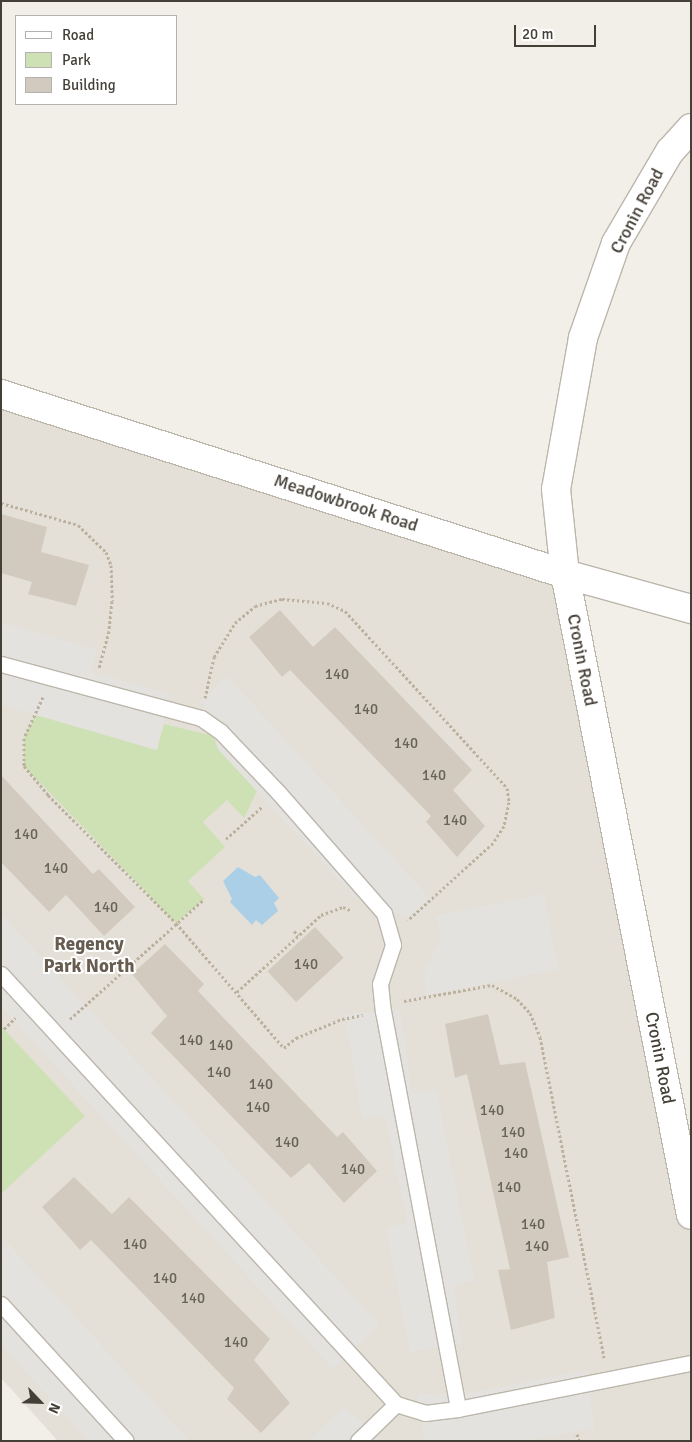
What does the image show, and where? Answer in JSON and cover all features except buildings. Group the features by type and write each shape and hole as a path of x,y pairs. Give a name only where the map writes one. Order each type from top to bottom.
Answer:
{"street":[{"name":"Cronin Road","path":"691,128 670,151 616,243 583,338 556,489 565,574 691,1215"},
{"name":"Meadowbrook Road","path":"1,394 565,574 691,610"}],"lane":[{"path":"1,664 201,718 221,732 278,792 384,913 393,945 380,984 384,1011 458,1409"},
{"path":"1,974 396,1404 425,1412 458,1409 691,1363"},
{"path":"1,1304 126,1441"},
{"path":"358,1441 396,1404"}],"path":[{"path":"1,503 78,525 106,552 111,565 112,602 109,631 92,689"},
{"path":"201,718 214,657 235,623 255,606 282,599 327,603 345,611 507,788 509,802 504,826 493,843 406,922 393,945"},
{"path":"52,678 24,738 24,766 48,795 176,923 284,1048 296,1038 342,1019 384,1011 399,1002 492,985 517,999 530,1013 540,1037 608,1379"},
{"path":"226,839 278,792"},
{"path":"54,1033 204,899"},
{"path":"237,992 321,915 343,907 355,912 372,900"},
{"path":"294,931 298,935"},
{"path":"578,1434 579,1441"}],"shaded area":[{"name":"Regency Park North","path":"1,397 565,574 691,1215 691,1441 58,1441 1,1378"},
{"path":"1,622 97,650 90,672 171,694 157,750 1,705"},
{"path":"227,676 432,901 413,920 355,897 218,749 202,700"},
{"path":"544,894 558,969 427,995 424,974 441,939 436,916"},
{"path":"1,914 379,1324 333,1369 1,1006"},
{"path":"400,1010 412,1093 436,1090 474,1281 453,1286 462,1343 410,1352 386,1228 407,1222 385,1115 362,1118 345,1014"},
{"path":"3,1238 189,1441 89,1441 1,1345"},
{"path":"587,1370 594,1428 525,1441 425,1441 417,1393 433,1395 476,1392"},
{"path":"344,1407 383,1441 308,1441"}],"green space":[{"path":"36,714 156,750 164,724 214,736 218,749 257,791 244,818 227,800 203,822 225,847 188,881 204,899 176,923 24,766 24,738"},
{"path":"1,1026 85,1116 1,1194"}],"water":[{"path":"238,867 255,877 260,875 279,898 274,903 278,911 262,925 256,920 252,925 230,902 232,899 223,881"}],"district":[{"name":"Regency Park North","path":"89,956"}]}
